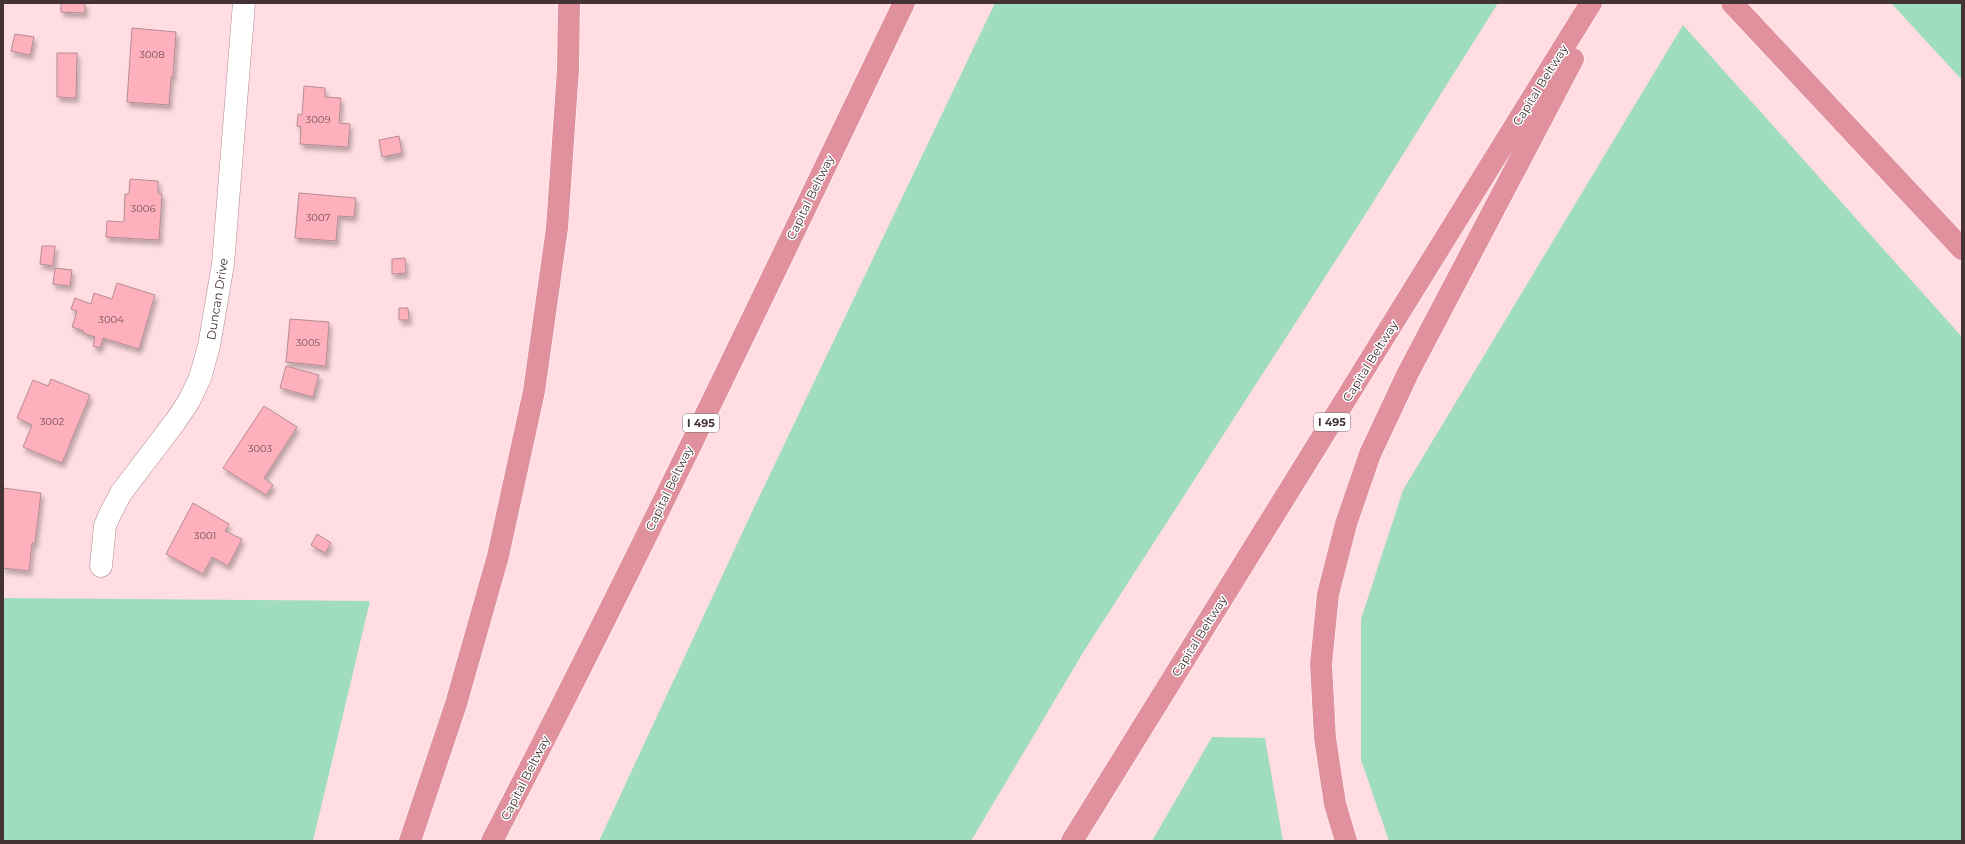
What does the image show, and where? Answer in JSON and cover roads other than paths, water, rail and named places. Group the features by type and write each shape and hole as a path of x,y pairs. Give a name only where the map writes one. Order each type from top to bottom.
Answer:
{"highway":[{"path":"410,841 456,704 498,556 534,391 557,228 568,69 569,3"},
{"name":"Capital Beltway","path":"492,841 542,746 734,355 904,3"},
{"name":"Capital Beltway","path":"1072,841 1591,3"},
{"path":"1346,841 1335,804 1325,738 1321,664 1328,594 1346,524 1370,454 1408,373 1544,111 1604,3"},
{"path":"1732,3 1962,249"},
{"path":"1874,154 1962,263"}],"street":[{"name":"Duncan Drive","path":"101,566 105,526 110,514 124,488 176,422 189,401 200,378 209,346 224,264 244,3"}]}
